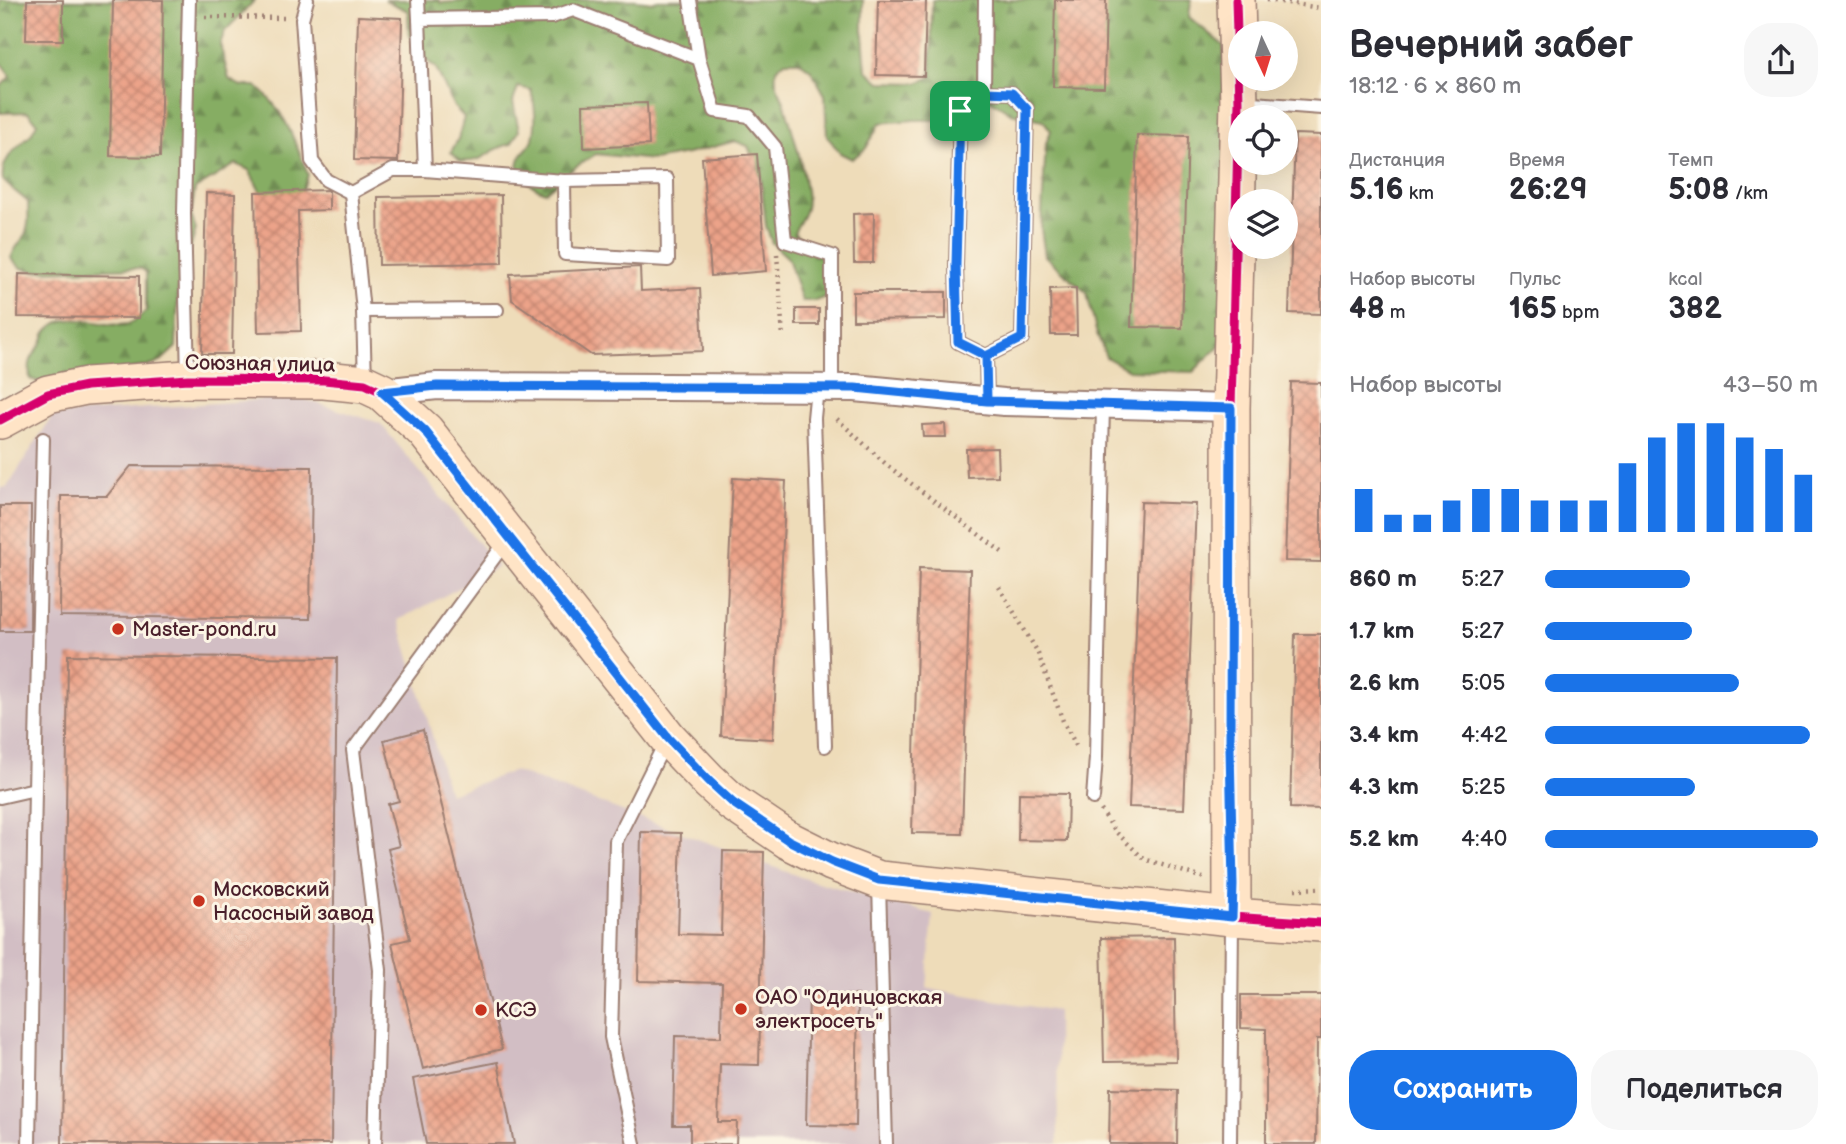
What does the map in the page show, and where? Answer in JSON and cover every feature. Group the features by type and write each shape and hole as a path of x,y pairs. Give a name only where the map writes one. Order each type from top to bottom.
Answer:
{"street":[{"path":"1232,917 1231,408 1239,102 1236,0"},
{"name":"Союзная улица","path":"0,420 48,394 73,389 188,379 324,380 374,388"},
{"path":"374,388 824,388 987,401 1231,408"},
{"path":"374,388 425,431 668,738 733,803 777,833 832,862 879,880 1232,917 1321,923"}],"lane":[{"path":"188,379 184,213 190,0"},
{"path":"307,0 302,19 312,161 326,180 351,192"},
{"path":"418,0 425,170"},
{"path":"690,0 699,59 715,111 749,116 775,147 785,240 832,256 824,388 814,418 825,746"},
{"path":"984,92 985,0"},
{"path":"419,19 552,17 573,5 699,59"},
{"path":"984,92 1012,93 1027,109 1022,338 986,356 958,342 956,265 960,111 984,92"},
{"path":"1239,102 1321,108"},
{"path":"351,192 393,170 564,181 667,179 668,260 565,254 564,181"},
{"path":"351,192 374,388"},
{"path":"363,311 497,310"},
{"path":"986,356 987,401"},
{"path":"1093,798 1103,404"},
{"path":"29,1144 43,439"},
{"path":"375,1144 380,970 353,750 509,537"},
{"path":"634,1144 611,1037 617,841 668,738"},
{"path":"0,797 35,789"},
{"path":"879,880 886,1144"},
{"path":"1230,1144 1232,917"}],"path":[{"path":"1267,0 1321,8"},
{"path":"189,17 302,19"},
{"path":"776,250 783,337"},
{"path":"837,419 888,466 1002,552"},
{"path":"999,587 1037,651 1063,721 1079,750 1096,757"},
{"path":"1093,798 1115,831 1144,859 1188,874"}],"shaded area":[{"path":"298,397 380,423 498,567 399,620 449,794 514,771 806,879 933,914 927,988 1057,1011 1058,1144 0,1144 0,488 7,487 53,415"}],"green space":[{"path":"0,0 255,0 225,31 220,44 229,79 241,86 256,86 275,105 288,127 308,175 292,216 263,197 249,170 236,164 195,189 191,215 196,229 178,291 176,347 160,362 43,383 30,379 31,360 47,332 56,323 76,320 118,325 131,323 142,315 146,311 146,272 140,268 35,271 21,268 11,258 27,229 28,202 3,180 4,166 37,123 28,112 0,113 0,87 11,76 0,62"},
{"path":"385,0 438,0 441,3 479,0 863,0 866,70 880,82 918,83 931,77 932,0 1191,0 1189,17 1224,46 1229,336 1193,372 1129,370 1106,357 1096,331 1087,293 1045,256 1041,229 1046,143 1051,131 1043,120 1011,113 991,100 974,102 954,120 880,123 866,148 852,159 840,153 827,136 825,95 811,70 799,61 785,61 776,69 776,81 796,142 807,199 805,211 794,233 817,251 825,264 829,296 815,301 802,301 788,258 772,243 766,226 761,178 748,146 735,141 654,160 596,154 545,192 529,183 519,168 521,156 533,139 535,120 531,90 518,87 513,102 519,131 511,144 475,160 460,161 451,152 464,117 454,107 436,68 424,58 409,34 408,11"}],"building":[{"path":"27,0 63,0 63,40 26,40"},
{"path":"113,0 163,0 160,157 110,156"},
{"path":"878,0 926,0 924,76 876,75"},
{"path":"1055,0 1106,0 1104,88 1053,87"},
{"path":"358,16 402,18 398,161 354,160"},
{"path":"647,103 649,145 584,148 583,105"},
{"path":"1298,134 1321,135 1321,314 1289,313 1291,259 1298,259 1298,189 1293,189 1294,175 1298,175"},
{"path":"1137,135 1188,136 1182,328 1131,327"},
{"path":"757,154 766,271 711,276 702,158"},
{"path":"329,190 329,210 298,211 301,331 258,332 255,192"},
{"path":"206,193 235,194 232,354 202,354"},
{"path":"501,195 502,263 379,265 378,197"},
{"path":"874,213 873,263 854,263 853,214"},
{"path":"640,267 641,291 700,288 703,351 591,355 512,300 510,274"},
{"path":"19,274 139,276 139,318 18,317"},
{"path":"1076,288 1077,335 1051,335 1050,289"},
{"path":"853,292 946,292 946,319 853,320"},
{"path":"796,309 819,309 819,325 796,325"},
{"path":"1291,382 1321,383 1321,562 1285,561"},
{"path":"945,424 946,437 923,437 922,425"},
{"path":"997,448 998,476 967,477 966,449"},
{"path":"131,466 312,467 310,619 60,616 61,496 107,496"},
{"path":"733,478 786,481 773,739 721,736"},
{"path":"1141,502 1196,504 1184,809 1129,807"},
{"path":"0,506 31,506 30,631 0,631"},
{"path":"919,568 970,570 962,834 912,833"},
{"path":"1295,634 1321,634 1321,809 1290,808"},
{"name":"Московский Насосный завод","path":"68,655 337,658 331,1144 62,1144"},
{"path":"423,730 502,1049 423,1069 392,943 410,939 388,849 399,846 388,804 399,801 384,740"},
{"path":"1019,793 1068,794 1067,841 1018,840"},
{"name":"ОАО \"Одинцовская электросеть\"","path":"641,832 681,833 678,934 721,935 723,851 764,852 759,1065 720,1064 718,1122 737,1122 736,1144 690,1144 690,1125 673,1125 675,1036 721,1037 722,983 638,981"},
{"path":"1174,937 1176,1061 1104,1062 1101,938"},
{"path":"809,994 858,995 856,1126 806,1125"},
{"path":"1241,995 1321,995 1321,1039 1317,1039 1316,1144 1266,1144 1266,1029 1241,1028"},
{"path":"498,1062 514,1144 426,1144 413,1079"},
{"path":"1110,1088 1178,1090 1177,1144 1109,1144"}],"cycle path":[{"path":"1232,917 1231,408 1239,102 1236,0"},
{"path":"0,420 48,394 86,386 188,379 324,380 365,384 382,392 425,431 668,738 733,803 788,840 832,862 879,880 1232,917 1321,923"}],"place":[{"name":"Master-pond.ru","path":"118,629"},
{"name":"Московский Насосный завод","path":"199,901"},
{"name":"ОАО \"Одинцовская электросеть\"","path":"741,1009"},
{"name":"КСЭ","path":"481,1010"}],"route":[{"path":"960,111 956,265 958,342 986,356 987,401 855,388 437,386 382,392 425,431 668,738 733,803 788,840 832,862 879,880 1232,917 1231,408 987,401 986,373 986,356 1022,338 1027,109 1012,93 984,92 960,111"}]}
